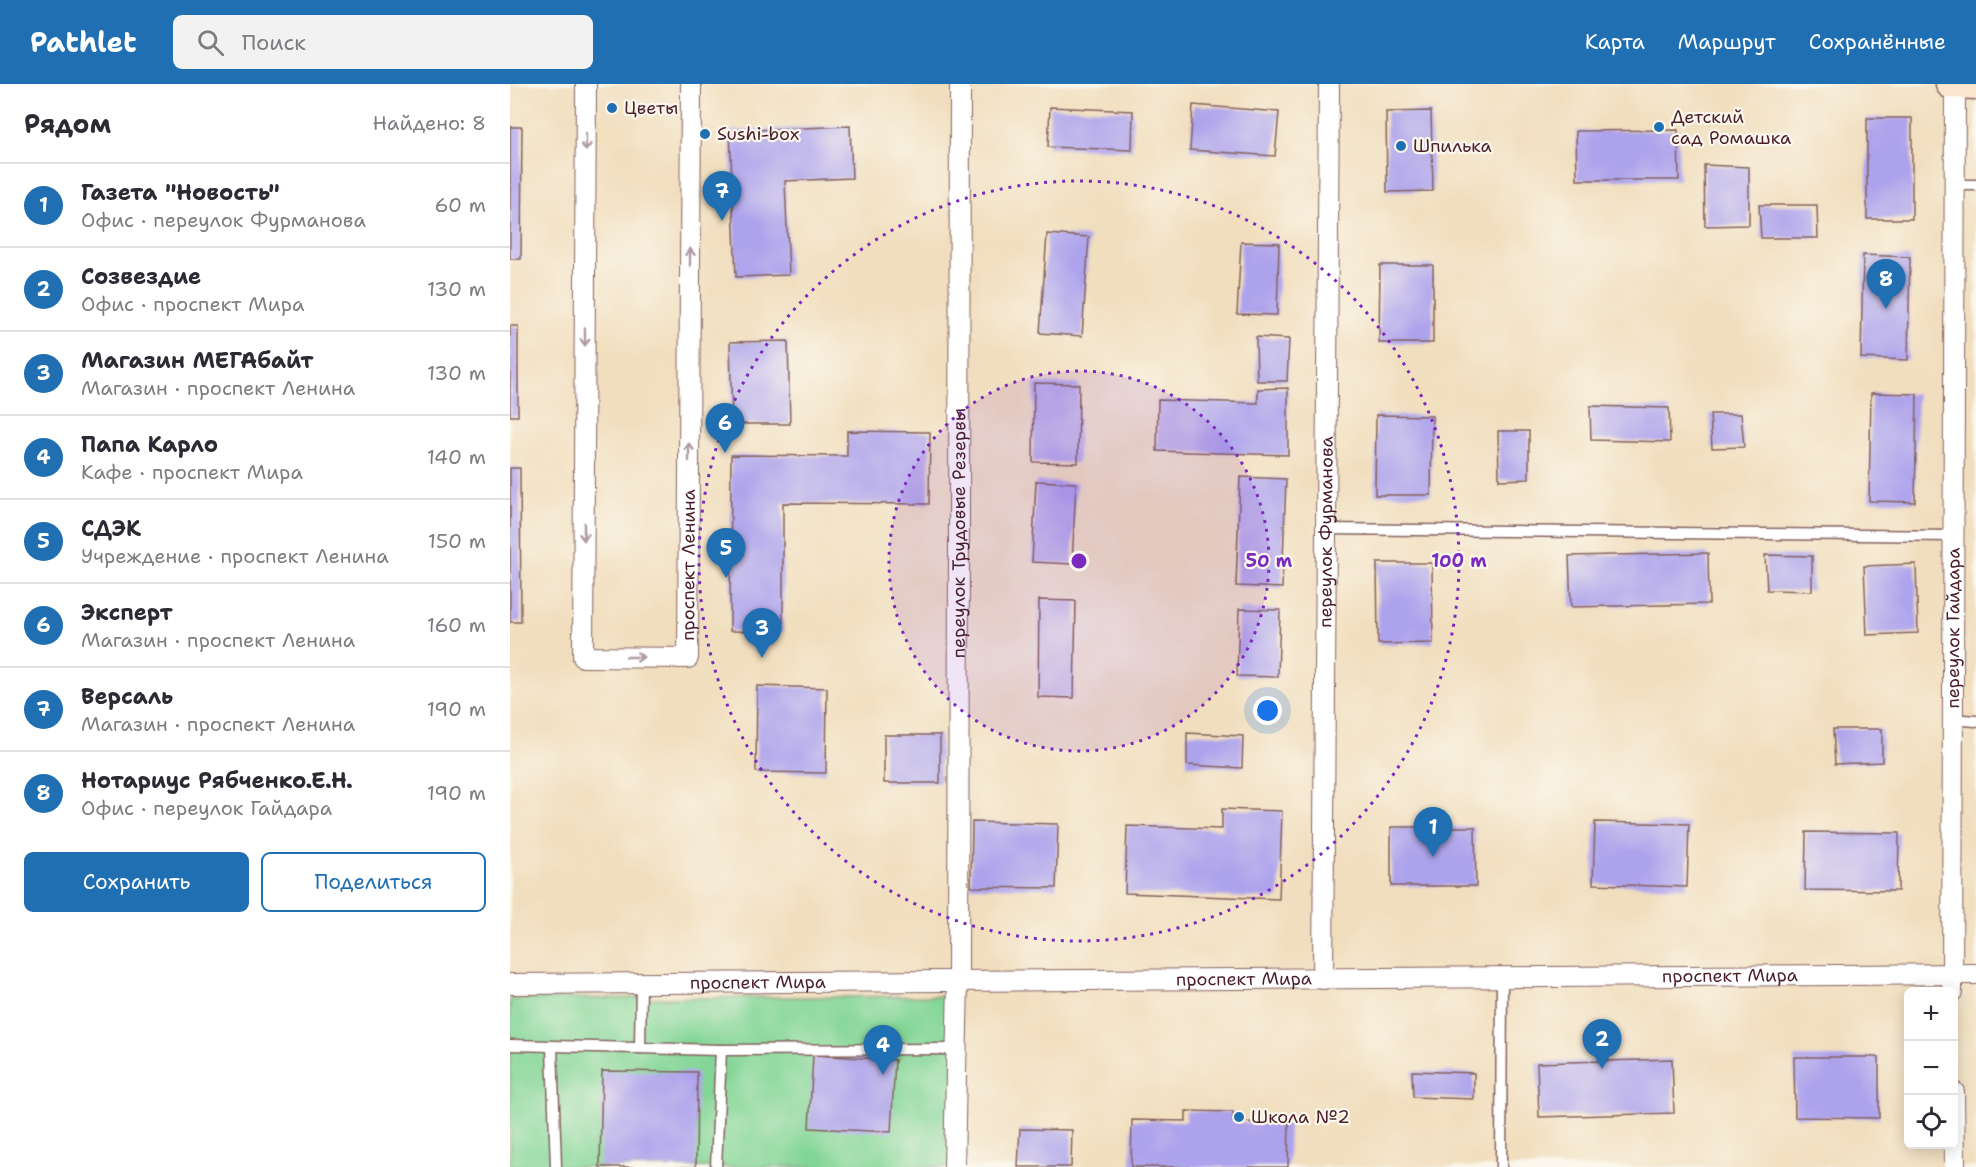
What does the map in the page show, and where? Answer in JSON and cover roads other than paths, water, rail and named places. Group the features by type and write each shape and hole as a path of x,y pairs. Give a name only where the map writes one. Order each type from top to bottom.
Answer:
{"main road":[{"path":"1952,84 1976,85"}],"street":[{"name":"проспект Ленина","path":"586,84 583,657 678,658 688,658 691,84"},
{"name":"переулок Трудовые Резервы","path":"954,1167 958,981 960,84"},
{"name":"переулок Фурманова","path":"1323,979 1329,84"},
{"name":"переулок Гайдара","path":"1951,982 1955,185 1952,84"},
{"name":"проспект Мира","path":"510,984 1502,976 1951,982 1976,974"},
{"path":"1953,1095 1955,1167"}],"lane":[{"path":"1955,185 1976,185"},
{"path":"1326,529 1953,536"},
{"path":"1952,719 1976,721"},
{"path":"1501,1167 1502,976"},
{"path":"640,1048 641,983"},
{"path":"510,1045 721,1050 955,1049"},
{"path":"552,1047 556,1167"},
{"path":"716,1167 721,1050"}],"place":[{"name":"Цветы","path":"612,108"},
{"name":"Детский сад Ромашка","path":"1659,127"},
{"name":"Sushi-box","path":"705,134"},
{"name":"Шпилька","path":"1401,146"},
{"name":"Версаль","path":"722,221"},
{"name":"Нотариус Рябченко.Е.Н.","path":"1886,309"},
{"name":"Эксперт","path":"725,453"},
{"name":"СДЭК","path":"726,578"},
{"name":"Магазин МЕГАбайт","path":"762,658"},
{"name":"Газета \"Новость\"","path":"1433,857"},
{"name":"Созвездие","path":"1602,1069"},
{"name":"Папа Карло","path":"883,1075"},
{"name":"Школа №2","path":"1239,1117"}]}
